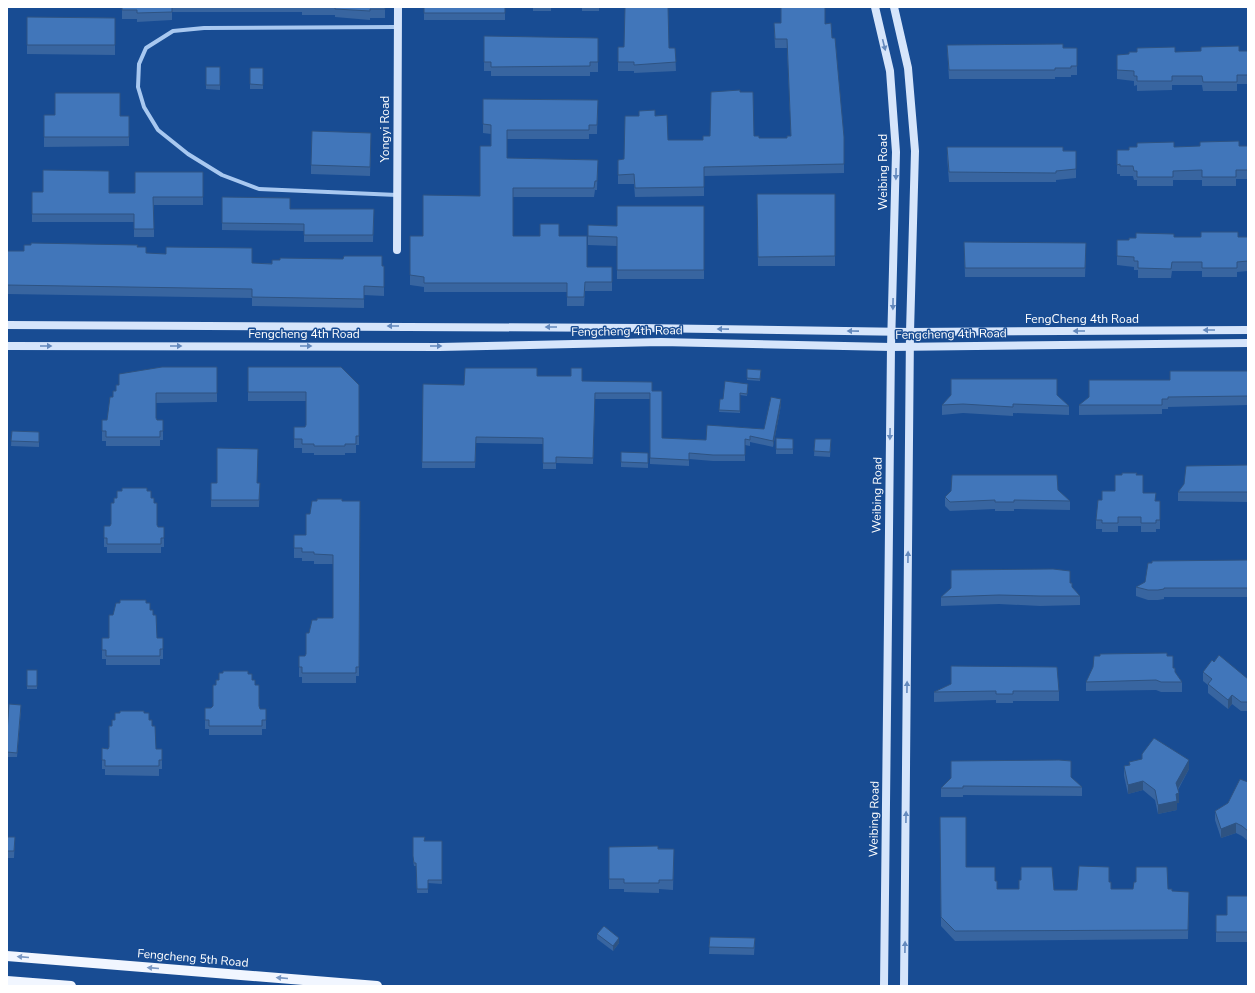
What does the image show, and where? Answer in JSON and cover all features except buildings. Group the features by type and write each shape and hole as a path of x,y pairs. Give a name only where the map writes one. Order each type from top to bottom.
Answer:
{"main road":[{"name":"Fengcheng 5th Road","path":"7,956 377,986"},
{"path":"7,981 71,986"}],"street":[{"name":"Yongyi Road","path":"397,250 396,27 398,7"},
{"name":"Weibing Road","path":"875,7 890,71 896,152 891,346 884,986"},
{"path":"894,7 908,68 915,151 910,332 904,986"},
{"path":"396,27 204,28 173,31 146,48 139,64 138,87 144,107 158,130 188,154 222,175 258,189 397,195"},
{"name":"Fengcheng 4th Road","path":"7,325 633,328 892,332"},
{"name":"FengCheng 4th Road","path":"892,332 1248,330"},
{"name":"Fengcheng 4th Road","path":"7,346 439,346 661,342 891,346 1248,343"}]}
